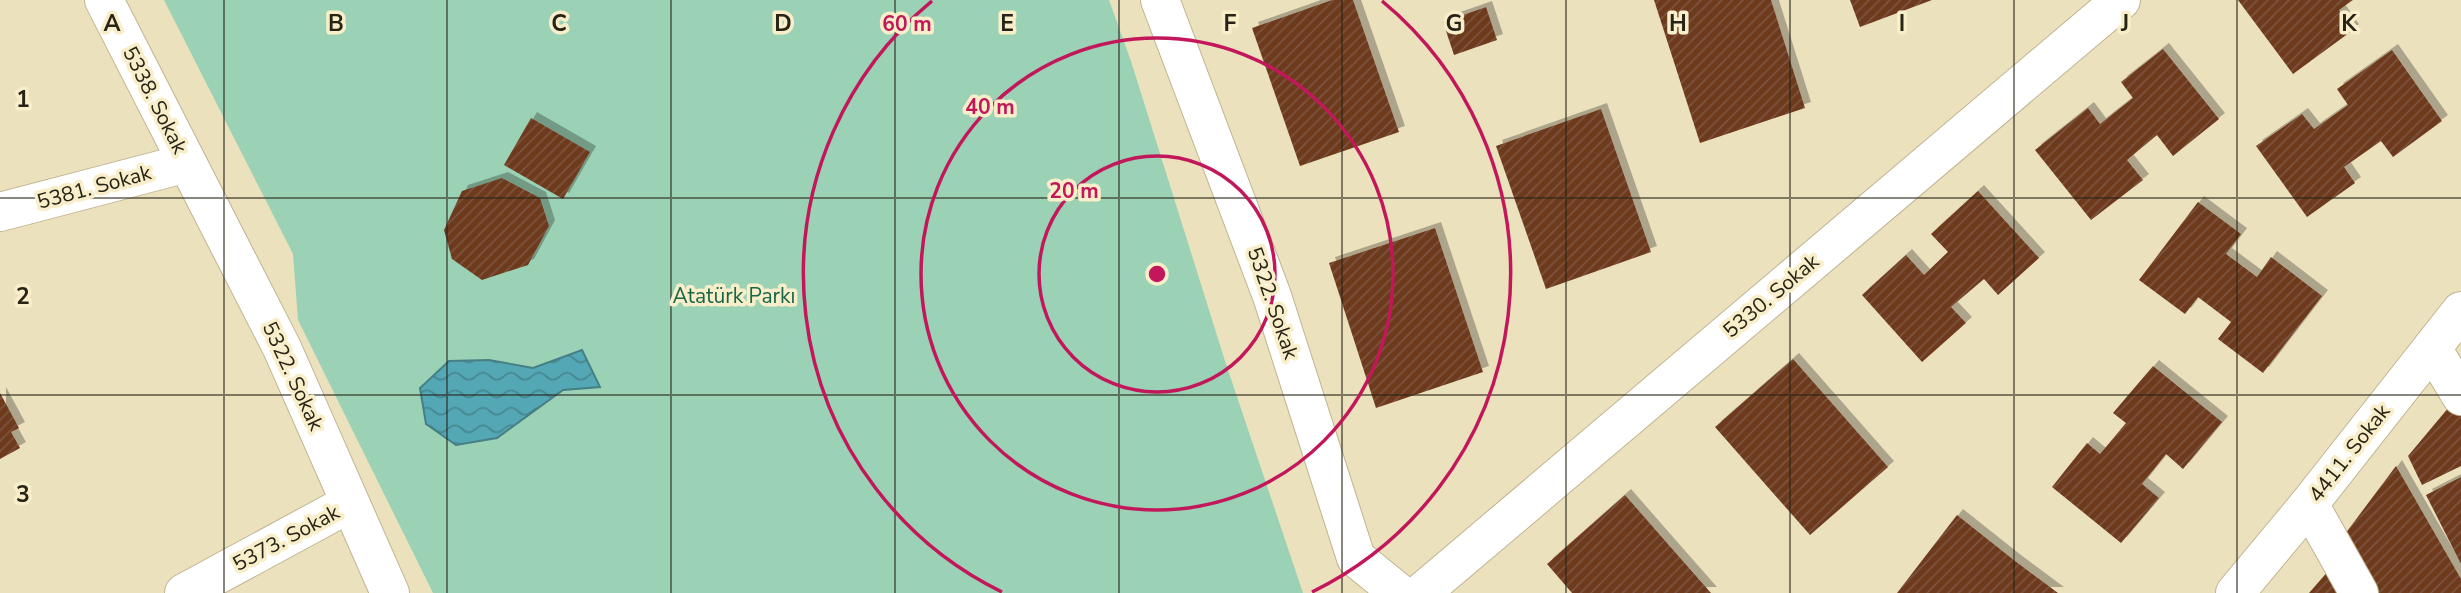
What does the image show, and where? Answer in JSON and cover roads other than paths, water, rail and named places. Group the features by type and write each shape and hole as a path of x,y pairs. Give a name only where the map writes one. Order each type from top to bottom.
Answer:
{"street":[{"name":"5338. Sokak","path":"104,0 187,163"},
{"name":"5322. Sokak","path":"1160,0 1272,296 1356,558 1399,593"},
{"name":"5330. Sokak","path":"1421,593 2121,0"},
{"name":"5381. Sokak","path":"0,212 187,163"},
{"name":"5322. Sokak","path":"187,163 282,348 390,593"},
{"name":"4411. Sokak","path":"2235,593 2461,312"},
{"path":"2432,348 2461,396"},
{"name":"5373. Sokak","path":"184,593 351,503"},
{"path":"2309,504 2359,593"}],"water":[{"path":"582,350 600,387 563,390 497,438 456,445 426,424 420,388 449,361 489,360 533,368"}],"park label":[{"name":"Atatürk Parkı","path":"734,296"}]}
